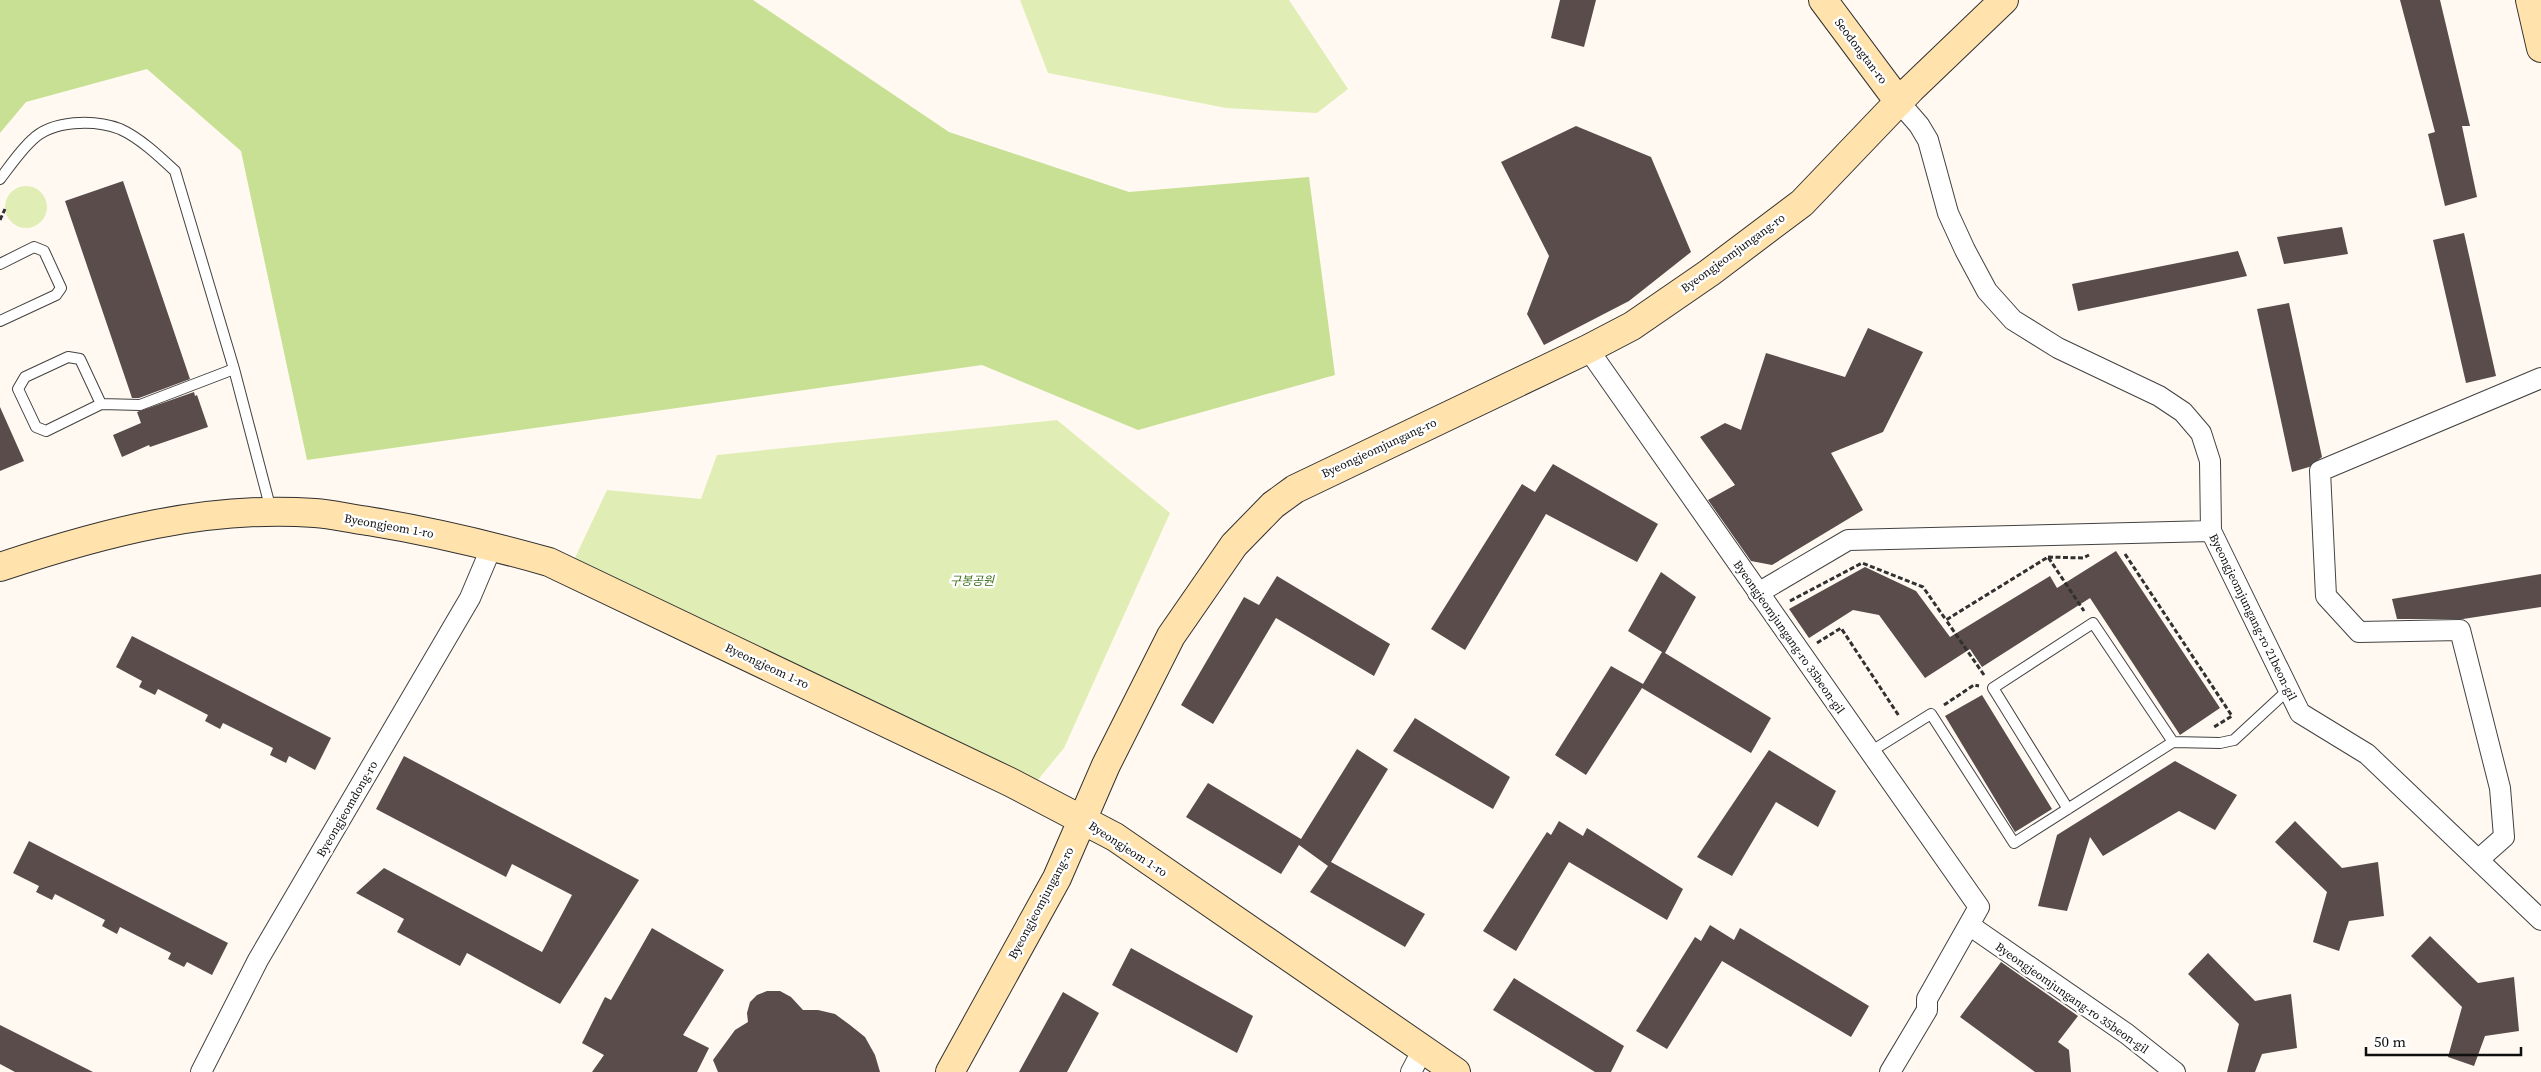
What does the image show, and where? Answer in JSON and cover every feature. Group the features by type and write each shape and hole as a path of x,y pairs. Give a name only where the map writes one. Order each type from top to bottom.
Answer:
{"street":[{"name":"Seodongtan-ro","path":"1823,0 1900,102"},
{"name":"Byeongjeomjungang-ro","path":"950,1072 1057,878 1106,765 1171,636 1234,545 1254,523 1295,489 1588,349 1632,326 1709,273 1802,202 2004,0"},
{"path":"2530,0 2541,48"},
{"name":"Byeongjeomjungang-ro 21beon-gil","path":"1900,102 1919,125 1928,140 1945,203 1964,250 1987,291 2013,320 2058,348 2159,396 2183,412 2201,433 2210,461 2211,531 2287,691 2300,713 2367,754 2541,920"},
{"name":"Byeongjeomjungang-ro 35beon-gil","path":"1588,349 1979,907 1927,999 1927,1010 1890,1072"},
{"path":"2478,860 2504,837 2500,788 2460,630 2359,632 2326,596 2320,471 2541,378"},
{"name":"Byeongjeom 1-ro","path":"0,567 119,530 171,520 219,515 272,513 315,513 413,528 492,546 549,562 1010,782 1115,837 1417,1061 1456,1072"},
{"path":"1758,593 1848,540 2211,531"},
{"name":"Byeongjeomdong-ro","path":"201,1072 258,960 470,598 492,546"},
{"name":"Byeongjeomjungang-ro 35beon-gil","path":"1969,925 2127,1034 2175,1072"}],"lane":[{"path":"0,179 32,139 55,126 90,123 120,129 152,150 175,171 234,369 272,513"},
{"path":"0,264 34,247 44,251 61,288 56,295 0,321"},
{"path":"101,404 80,359 68,357 25,377 18,389 36,428 46,430 101,404 140,405 234,369"},
{"path":"2068,809 1993,688 2093,623 2173,742"},
{"path":"1870,752 1931,714 2014,843 2173,742 2220,744 2234,740 2287,691"}],"path":[{"path":"0,220 5,209"},
{"path":"1946,620 2048,557 2083,558 2097,551"},
{"path":"2123,552 2232,716 2188,743"},
{"path":"2048,557 2093,623"},
{"path":"1782,605 1862,563 1923,587 1993,688"},
{"path":"1811,647 1841,628 1900,717"},
{"path":"1931,714 1974,686 1993,688"}],"green space":[{"path":"0,0 753,0 949,132 1129,192 1309,177 1335,375 1138,430 982,365 307,460 241,151 147,69 26,102 0,133"},
{"path":"1020,0 1289,0 1348,89 1317,113 1226,108 1048,73"},
{"path":"22,186 30,186 41,192 47,207 41,222 30,228 22,228 11,222 5,211 5,203 11,192"},
{"name":"구봉공원","path":"1057,420 1170,513 1064,748 1037,781 575,558 607,490 701,499 717,455"}],"building":[{"path":"1560,0 1596,0 1584,47 1551,38"},
{"path":"2400,0 2440,0 2470,126 2462,126 2477,197 2445,206 2428,134 2435,132"},
{"path":"1576,126 1651,157 1691,252 1629,301 1544,345 1527,314 1549,256 1501,162"},
{"path":"123,181 190,379 139,398 132,398 65,201"},
{"path":"2342,227 2348,254 2284,264 2277,237"},
{"path":"2464,233 2496,376 2466,383 2433,240"},
{"path":"2238,251 2247,276 2078,311 2072,284"},
{"path":"2289,303 2322,457 2309,467 2292,472 2257,309"},
{"path":"1868,328 1923,352 1883,432 1831,453 1863,510 1772,565 1751,561 1708,500 1735,485 1700,437 1725,423 1741,430 1766,353 1845,377"},
{"path":"194,392 195,396 197,395 208,427 150,447 149,445 122,457 113,435 141,423 137,412"},
{"path":"0,407 24,461 0,471"},
{"path":"1553,464 1658,524 1637,562 1546,514 1465,650 1431,629 1522,484 1535,492"},
{"path":"2116,551 2220,708 2180,735 2090,598 1982,667 1970,649 1925,678 1879,615 1853,610 1809,638 1789,609 1865,567 1916,591 1950,637 2050,576 2057,588"},
{"path":"1661,572 1696,597 1665,653 1771,718 1751,753 1642,688 1586,775 1555,755 1611,666 1643,684 1662,652 1628,631"},
{"path":"2541,574 2541,607 2463,619 2397,619 2392,599"},
{"path":"1277,576 1390,644 1374,676 1276,618 1213,724 1181,705 1244,597 1259,605"},
{"path":"132,636 331,738 315,770 289,756 286,763 270,755 273,748 223,723 220,729 205,721 208,715 158,689 155,695 139,687 142,681 116,667"},
{"path":"1982,695 2052,809 2015,832 1945,716"},
{"path":"1415,718 1510,777 1493,809 1393,751"},
{"path":"1357,749 1388,769 1331,862 1425,914 1405,947 1310,892 1328,866 1299,845 1281,874 1186,817 1208,783 1301,839"},
{"path":"1769,750 1836,791 1818,827 1776,802 1732,876 1697,857"},
{"path":"404,756 639,880 560,1004 467,953 460,966 397,932 404,919 356,893 384,868 542,952 572,895 512,864 506,877 376,809"},
{"path":"2175,761 2237,795 2215,830 2179,811 2103,856 2090,837 2067,911 2038,906 2057,835"},
{"path":"1559,821 1583,836 1587,828 1683,889 1667,920 1569,862 1516,951 1483,931 1547,832 1551,835"},
{"path":"2295,821 2342,868 2378,862 2384,916 2349,921 2339,951 2313,942 2327,892 2275,842"},
{"path":"29,841 228,943 212,975 187,962 184,967 168,959 171,953 120,927 117,934 102,926 105,920 55,894 52,900 36,892 39,886 13,873"},
{"path":"1710,925 1734,940 1740,928 1869,1006 1851,1037 1722,961 1667,1049 1636,1031 1695,937 1701,941"},
{"path":"652,928 724,970 683,1035 709,1048 697,1072 592,1072 604,1055 582,1043 605,997 611,1000"},
{"path":"2430,936 2478,983 2514,977 2519,1031 2485,1036 2474,1066 2448,1057 2462,1007 2411,956"},
{"path":"1131,948 1253,1016 1237,1053 1112,985"},
{"path":"2208,953 2255,1001 2291,994 2297,1048 2262,1054 2255,1072 2227,1072 2239,1024 2188,974"},
{"path":"2001,962 2078,1016 2058,1042 2069,1050 2071,1072 2035,1072 1960,1017"},
{"path":"1514,978 1624,1046 1611,1072 1595,1072 1493,1010"},
{"path":"767,991 780,991 791,997 803,1010 818,1010 835,1014 865,1037 875,1055 880,1072 718,1072 713,1060 735,1030 748,1022 747,1013 750,1002 757,995"},
{"path":"1063,992 1099,1013 1067,1072 1019,1072"},
{"path":"0,1025 93,1072 15,1072 0,1064"}]}
